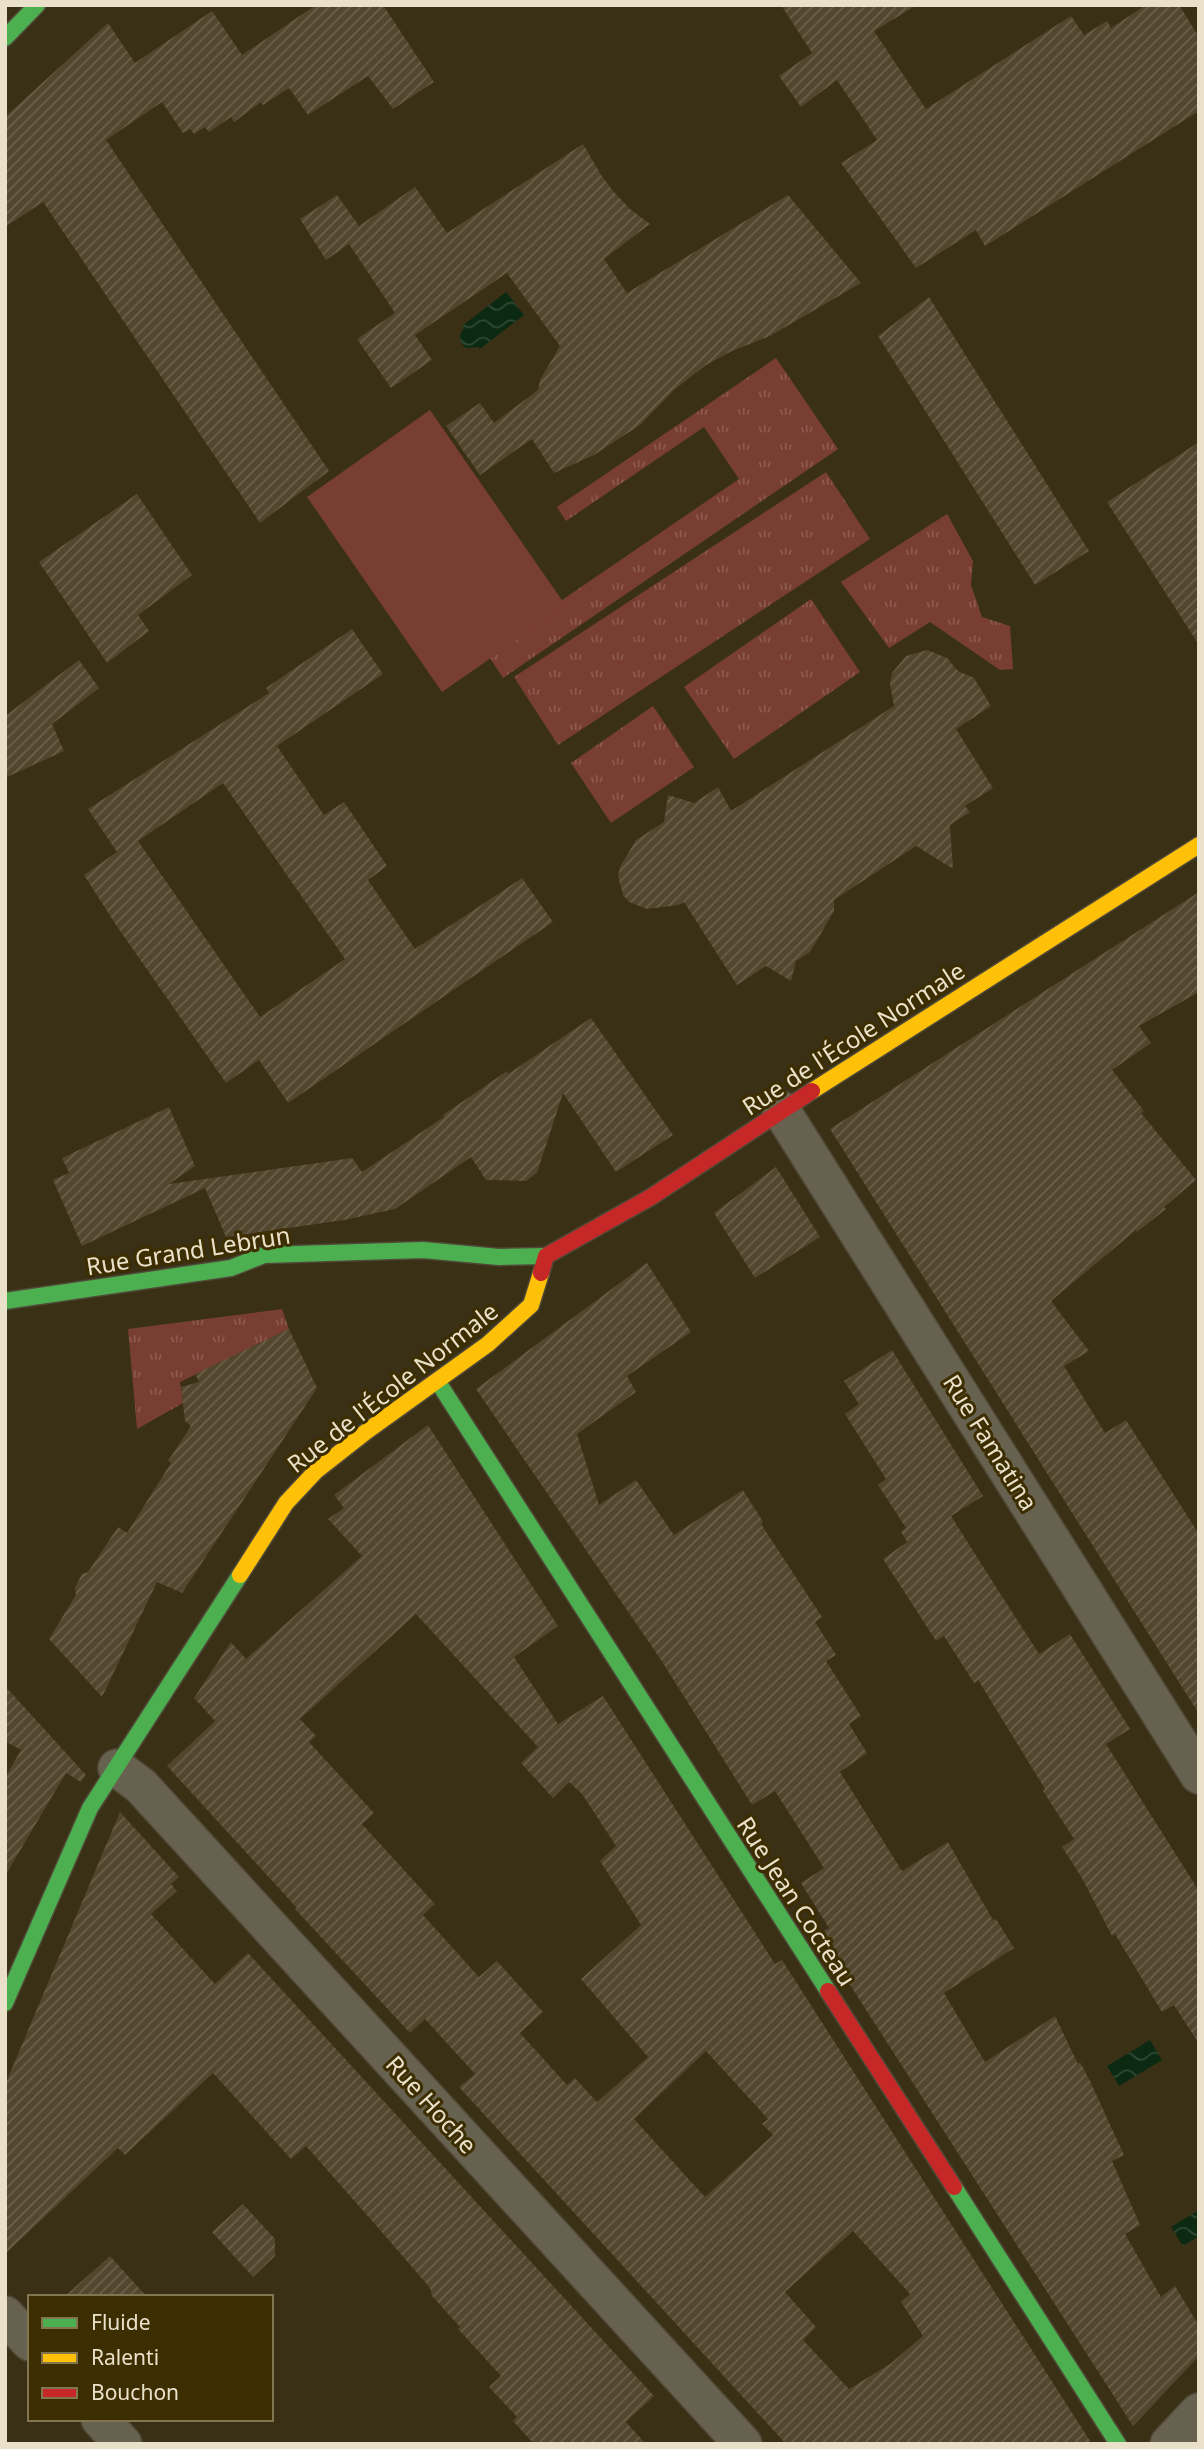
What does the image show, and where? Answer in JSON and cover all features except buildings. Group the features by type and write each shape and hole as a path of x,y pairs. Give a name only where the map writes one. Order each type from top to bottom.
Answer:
{"street":[{"path":"5,38 37,5"},
{"name":"Rue de l'École Normale","path":"5,2003 90,1808 286,1503 316,1471 488,1344 531,1305 546,1256 652,1197 781,1110 1199,845"},
{"name":"Rue Famatina","path":"781,1110 1199,1775"},
{"name":"Rue Grand Lebrun","path":"5,1301 231,1268 264,1255 423,1250 499,1257 546,1256"},
{"name":"Rue Jean Cocteau","path":"438,1382 1118,2444"},
{"name":"Rue Hoche","path":"117,1768 141,1786 743,2444"},
{"path":"5,2315 28,2340"},
{"path":"1169,2444 1199,2412"},
{"path":"102,2421 123,2444"}],"green space":[{"path":"776,358 838,449 503,678 486,652 739,479 704,427 566,521 557,507"},
{"path":"430,410 566,606 442,692 307,497"},
{"path":"826,472 870,539 558,745 514,677"},
{"path":"947,514 973,561 971,585 982,617 1010,626 1013,669 1000,670 930,622 889,648 841,582"},
{"path":"811,599 860,672 734,759 684,687"},
{"path":"653,706 694,767 611,823 571,763"},
{"path":"282,1309 289,1329 180,1382 183,1403 137,1429 128,1329"}],"water":[{"path":"506,292 524,315 480,349 466,348 460,338 464,328 462,326"},
{"path":"1150,2040 1162,2060 1119,2086 1107,2066"},
{"path":"1199,2210 1199,2236 1183,2246 1171,2227"}],"traffic: fast":[{"path":"5,38 37,5"},
{"path":"5,1301 231,1268 264,1255 423,1250 499,1257 546,1256"},
{"path":"438,1382 828,1991"},
{"path":"5,2003 90,1808 240,1575"},
{"path":"954,2187 1118,2444"}],"traffic: slow":[{"path":"812,1091 1199,845"},
{"path":"240,1575 286,1503 316,1471 488,1344 531,1305 541,1273"}],"traffic: jam":[{"path":"541,1273 546,1256 651,1197 812,1091"},
{"path":"828,1991 954,2187"}]}
